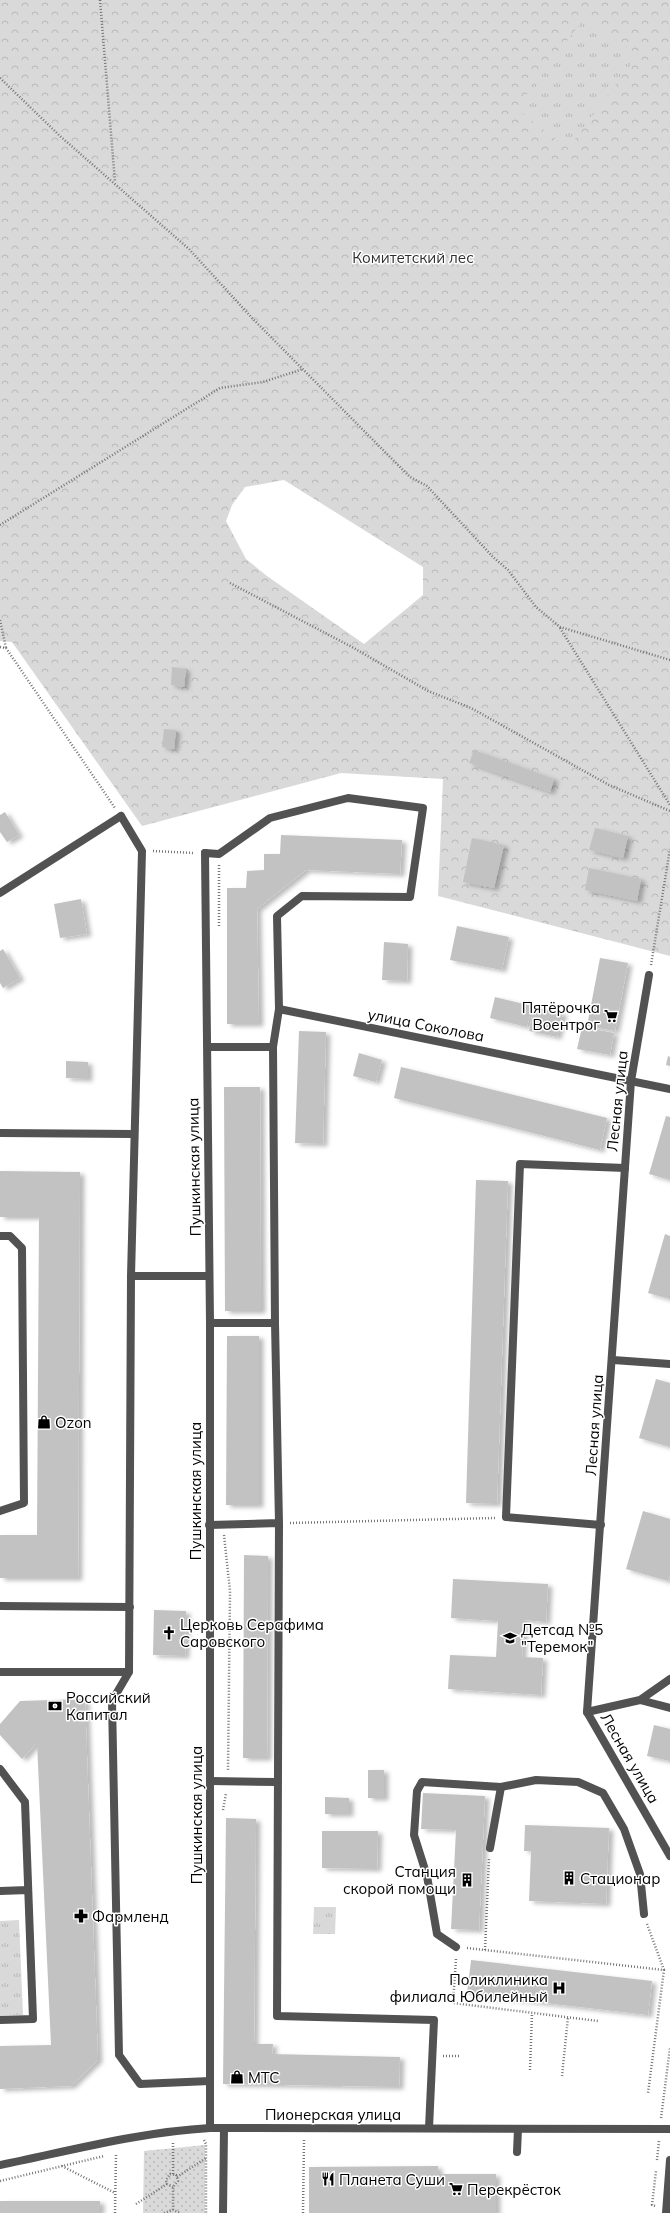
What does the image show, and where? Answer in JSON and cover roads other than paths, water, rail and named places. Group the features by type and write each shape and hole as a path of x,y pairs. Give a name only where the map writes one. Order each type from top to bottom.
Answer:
{"street":[{"name":"Пушкинская улица","path":"210,2128 210,1323 205,853 219,854 270,818 348,798 423,808 410,897 302,896 277,916 279,1009"},
{"path":"0,893 121,816 142,850 133,1134 129,1672 112,1701 119,2055 140,2084 210,2081"},
{"name":"Лесная улица","path":"649,975 631,1081 624,1168 613,1360 587,1712 670,1856"},
{"path":"279,1009 273,1047 275,1323 279,1523 277,2016 434,2020 429,2128"},
{"name":"улица Соколова","path":"279,1009 670,1089"},
{"path":"207,1047 273,1047"},
{"path":"0,1133 133,1134"},
{"path":"600,1525 506,1518 520,1164 624,1168"},
{"path":"0,1236 10,1236 22,1248 24,1503 0,1511"},
{"path":"131,1276 209,1276"},
{"path":"210,1323 275,1323"},
{"path":"613,1360 670,1364"},
{"path":"209,1524 279,1523"},
{"path":"0,1606 130,1607"},
{"path":"0,1672 129,1672"},
{"path":"587,1712 640,1700 670,1679"},
{"path":"640,1700 670,1708"},
{"path":"0,1769 25,1802 33,2019 0,2020"},
{"path":"456,1947 437,1934 427,1876 414,1835 417,1791 422,1782 501,1787 536,1780 578,1782 603,1793 624,1829 640,1874 644,1914"},
{"path":"211,1781 277,1782"},
{"path":"490,1848 501,1787"},
{"path":"0,1891 28,1890"},
{"name":"Пионерская улица","path":"0,2165 176,2130 210,2128 670,2129"},
{"path":"222,2213 224,2128"},
{"path":"517,2152 518,2129"},
{"path":"666,2210 670,2160"}],"place":[{"name":"Пятёрочка Воентрог","path":"611,1016"},
{"name":"Ozon","path":"44,1422"},
{"name":"Церковь Серафима Саровского","path":"169,1633"},
{"name":"Детсад №5 \"Теремок\"","path":"510,1638"},
{"name":"Российский Капитал","path":"55,1706"},
{"name":"Стационар","path":"569,1878"},
{"name":"Станция скорой помощи","path":"467,1880"},
{"name":"Фармленд","path":"81,1916"},
{"name":"Поликлиника филиала Юбилейный","path":"559,1988"},
{"name":"МТС","path":"237,2077"},
{"name":"Планета Суши","path":"328,2179"},
{"name":"Перекрёсток","path":"456,2189"}],"park label":[{"name":"Комитетский лес","path":"413,257"}]}
